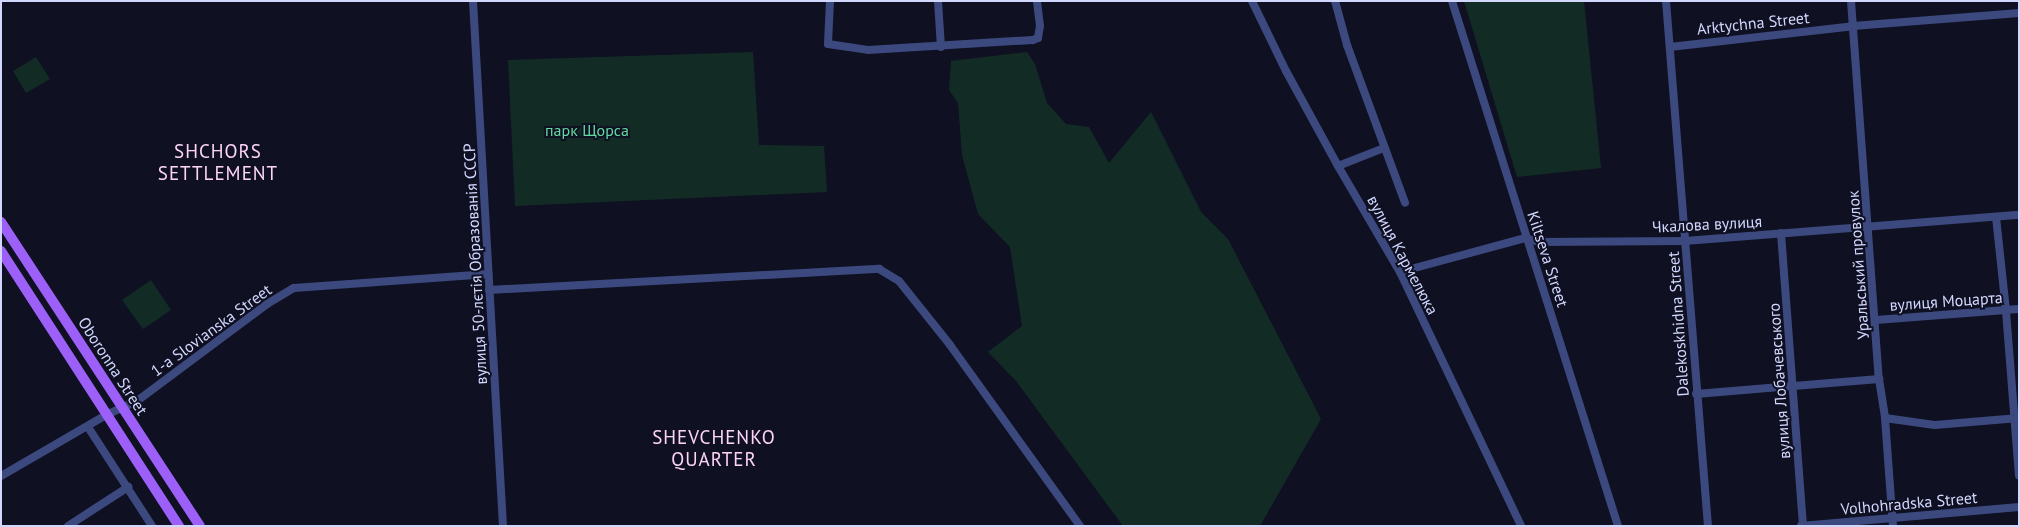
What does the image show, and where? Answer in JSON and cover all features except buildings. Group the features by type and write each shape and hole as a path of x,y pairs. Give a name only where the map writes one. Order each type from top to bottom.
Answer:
{"main road":[{"name":"Oboronna Street","path":"1,222 197,525"},
{"name":"Oboronna Street","path":"1,252 179,526"}],"street":[{"name":"вулиця 50-лєтія Образованія СССР","path":"473,1 503,526"},
{"path":"830,1 828,44 868,50 1033,40 1038,38 1040,26 1037,1"},
{"path":"938,1 941,47"},
{"name":"вулиця Кармелюка","path":"1252,1 1286,70 1338,166 1400,272 1521,526"},
{"path":"1335,1 1347,45 1405,203"},
{"name":"Kiltseva Street","path":"1452,1 1525,238 1618,526"},
{"name":"Dalekoskhidna Street","path":"1666,1 1708,526"},
{"name":"Уральський провулок","path":"1851,1 1879,379 1885,418 1893,523"},
{"name":"Arktychna Street","path":"1670,46 1853,26 2019,14"},
{"path":"1338,166 1384,148"},
{"name":"Чкалова вулиця","path":"1400,272 1525,238 1539,242 1685,241 2019,215"},
{"path":"1996,217 2017,418 2019,476"},
{"name":"вулиця Лобачевського","path":"1782,233 1802,526"},
{"path":"489,290 879,269 899,281 950,345 1080,526"},
{"name":"1-a Slovianska Street","path":"1,476 108,414 137,401 267,304 294,288 488,274"},
{"name":"вулиця Моцарта","path":"1876,320 2019,310"},
{"path":"1696,394 1879,379"},
{"path":"1885,418 1935,425 2017,418"},
{"path":"88,427 152,526"},
{"path":"68,526 128,487"},
{"name":"Volhohradska Street","path":"1802,526 1893,523 2019,507"}],"green space":[{"path":"1464,1 1584,1 1601,168 1517,177"},
{"name":"парк Щорса","path":"753,52 759,145 824,146 827,192 515,206 508,60"},
{"path":"1027,52 1035,64 1047,103 1066,124 1089,127 1109,163 1151,112 1201,212 1228,239 1321,419 1260,526 1123,526 1016,381 988,352 1022,326 1010,247 978,214 962,155 958,103 949,90 951,61"},
{"path":"36,57 50,79 26,93 13,71"},
{"path":"151,280 171,310 143,329 122,300"}],"district":[{"name":"SHCHORS SETTLEMENT","path":"218,163"},
{"name":"SHEVCHENKO QUARTER","path":"714,449"}]}
